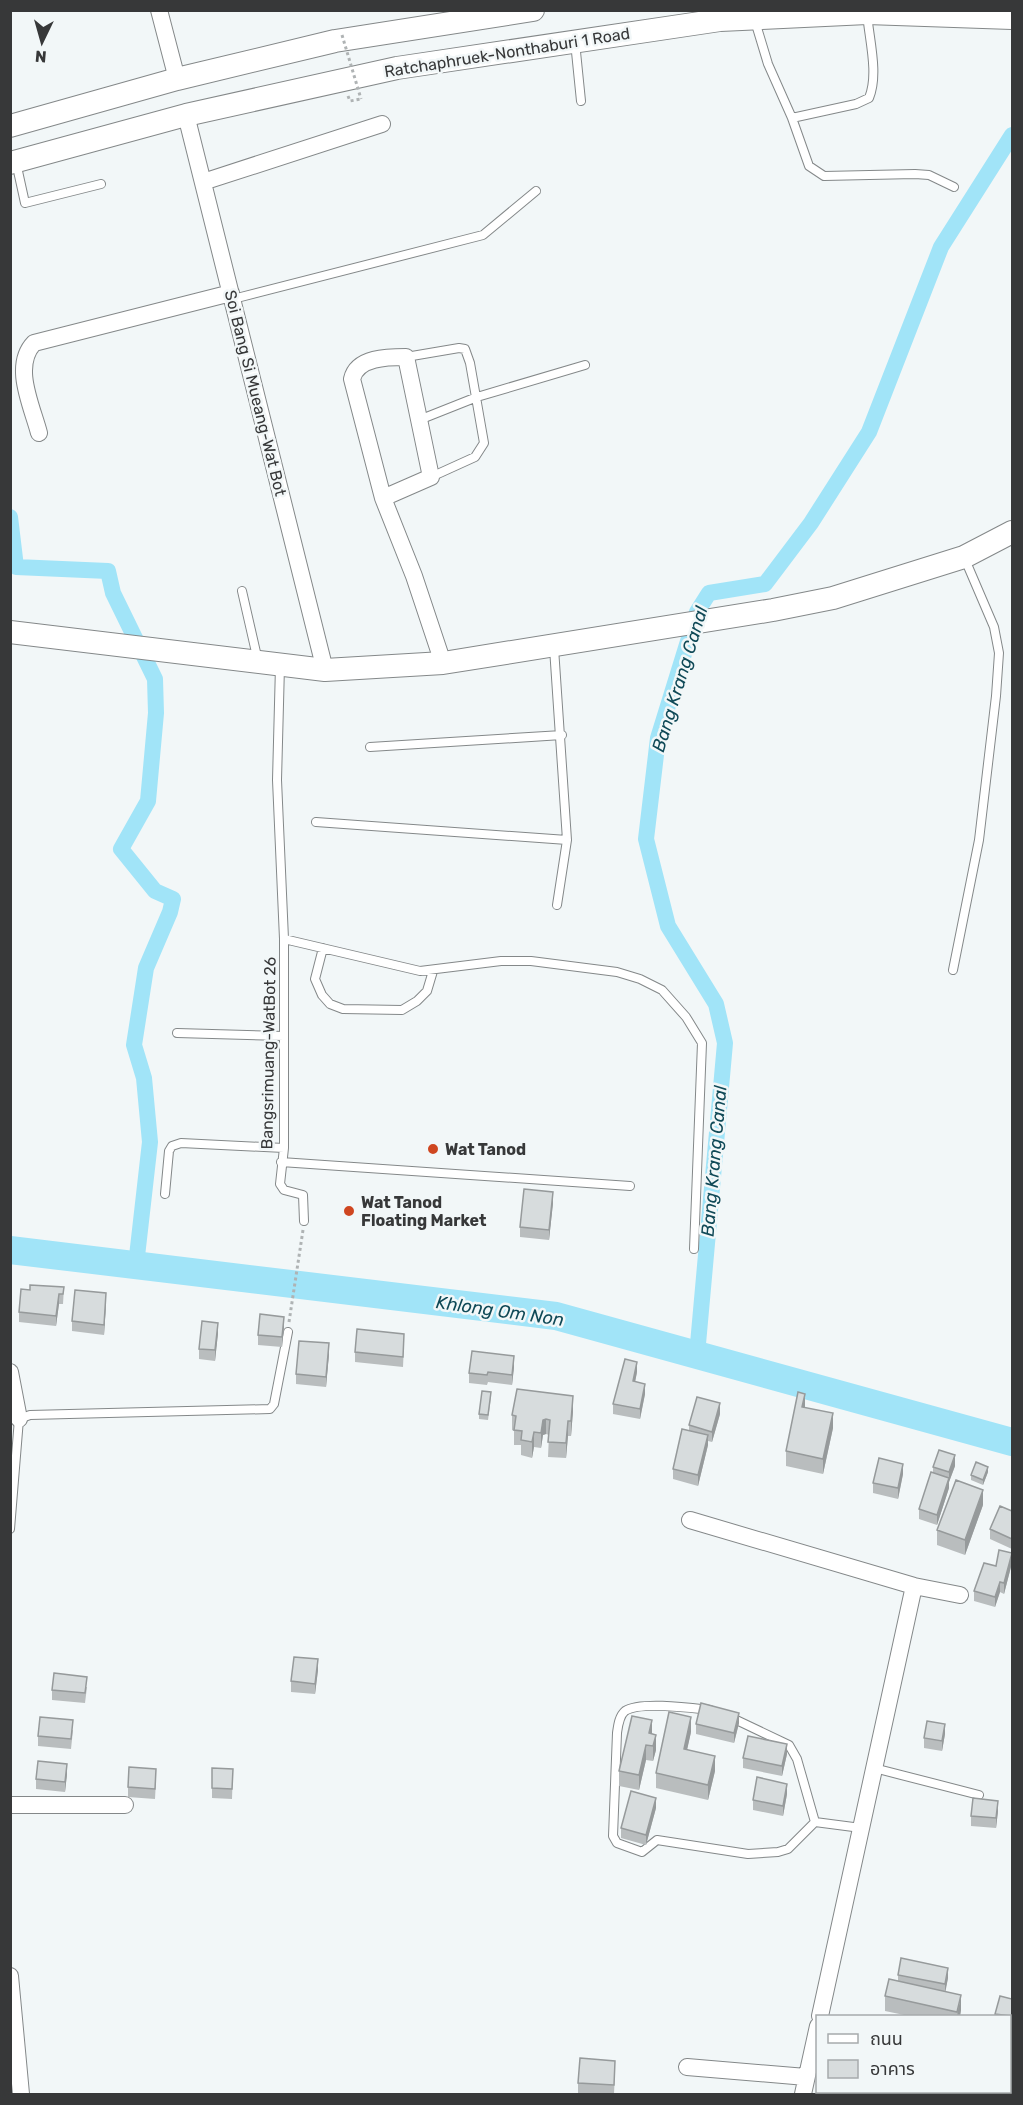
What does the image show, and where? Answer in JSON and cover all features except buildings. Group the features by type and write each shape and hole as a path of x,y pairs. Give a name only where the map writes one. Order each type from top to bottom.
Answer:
{"main road":[{"path":"10,126 177,79 384,32 533,10"},
{"name":"Ratchaphruek-Nonthaburi 1 Road","path":"13,162 186,116 397,68 720,20 867,13 1012,18"},
{"path":"10,632 168,653 325,670 443,663 716,620 833,598 964,557 1012,532"}],"street":[{"path":"159,10 177,79"},
{"name":"Soi Bang Si Mueang-Wat Bot","path":"186,116 325,670"},
{"path":"203,182 382,124"},
{"path":"39,433 23,373 26,352 34,344 232,296"},
{"path":"383,498 431,477 406,357 374,359 353,375 383,498 414,576 443,663"},
{"path":"10,1372 19,1419"},
{"path":"690,1520 914,1586 960,1595"},
{"path":"820,2015 914,1586"},
{"path":"10,1805 125,1805"},
{"path":"10,1976 21,2094"},
{"path":"803,2094 816,2034"},
{"path":"687,2067 806,2077"}],"lane":[{"path":"792,118 856,104 869,98 872,90 872,74 867,13"},
{"path":"754,18 768,64 792,118 809,166 824,176 929,175 954,187"},
{"path":"575,41 581,101"},
{"path":"13,162 25,203 101,184"},
{"path":"232,296 483,235 536,191"},
{"path":"406,357 454,348 465,349 477,397 484,433 484,443 480,452 431,477"},
{"path":"419,420 477,397 585,365"},
{"path":"953,970 979,840 999,652 994,627 964,557"},
{"name":"Bangsrimuang-WatBot 26","path":"242,591 269,664 277,780 284,939 284,1148 281,1162 630,1186"},
{"path":"554,644 562,735 567,840 557,905"},
{"path":"370,747 562,735"},
{"path":"316,822 567,840"},
{"path":"284,939 420,971 433,971 468,964 531,961 617,972 640,979 662,990 686,1017 702,1043 694,1249"},
{"path":"323,948 315,979 326,1000 343,1009 402,1010 428,991 433,971"},
{"path":"177,1033 284,1036"},
{"path":"165,1194 169,1151 172,1146 181,1143 284,1148"},
{"path":"281,1162 281,1188 303,1195 304,1221"},
{"path":"10,1529 19,1419 30,1415 270,1409 274,1404 288,1332"},
{"path":"642,1707 713,1710 740,1720 789,1745 797,1759 815,1822 788,1849 778,1852 748,1854 657,1839 642,1852 623,1847 613,1836 616,1733 620,1717 626,1710 642,1707"},
{"path":"874,1768 979,1795"},
{"path":"815,1822 861,1828"}],"path":[{"path":"342,35 361,99 350,101"},
{"path":"288,1332 304,1221"}],"waterway":[{"name":"Bang Krang Canal","path":"697,1355 725,1043 716,1004 668,926 646,839 658,738 697,612 709,593 765,584 811,523 869,432 941,247 1012,135"},
{"path":"10,517 16,567 108,571 113,593 155,679 156,713 148,801 121,849 155,891 173,899 170,912 146,968 134,1045 144,1078 150,1142 136,1265"},
{"name":"Khlong Om Non","path":"10,1250 556,1316 1012,1442"}],"place":[{"name":"Wat Tanod","path":"433,1149"},
{"name":"Wat Tanod Floating Market","path":"349,1211"}]}
